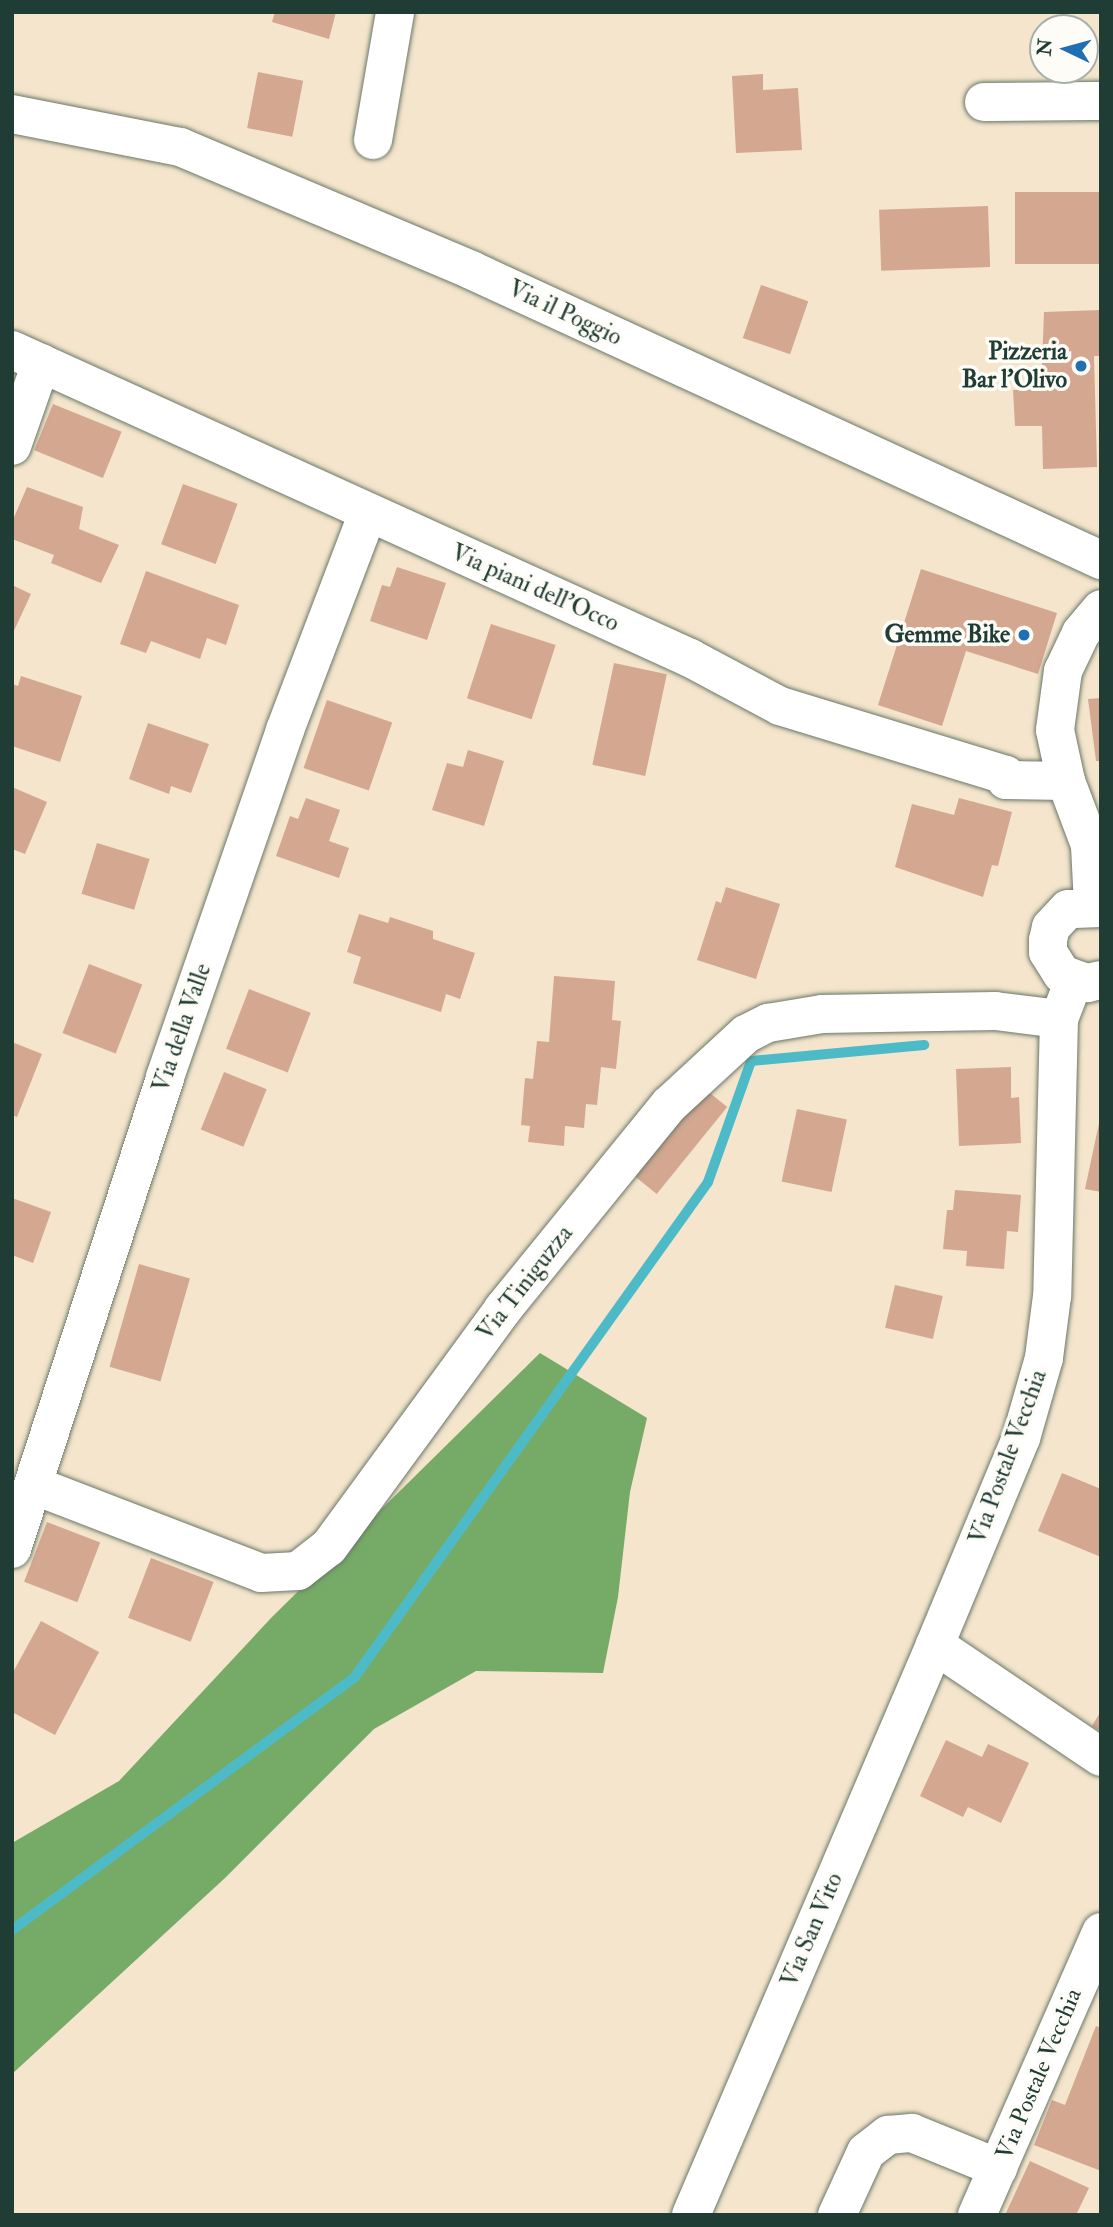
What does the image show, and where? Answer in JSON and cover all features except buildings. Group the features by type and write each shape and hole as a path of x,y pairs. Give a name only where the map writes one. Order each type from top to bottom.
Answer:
{"street":[{"path":"373,141 395,12"},
{"path":"984,103 1101,101"},
{"name":"Via il Poggio","path":"12,114 180,146 471,270 1101,560"},
{"path":"12,446 27,356"},
{"name":"Via piani dell'Occo","path":"27,356 690,658 779,706 1006,775 1006,780 1066,781"},
{"name":"Via della Valle","path":"12,1549 165,1077 285,730 368,513"},
{"path":"1087,980 1054,965 1048,940 1051,927 1068,909 1097,906 1090,845 1066,781 1055,730 1059,691 1071,652 1101,609"},
{"name":"Via Postale Vecchia","path":"935,1646 1021,1438 1044,1358 1052,1296 1059,1019 1087,980"},
{"name":"Via Tiniguzza","path":"33,1485 261,1573 298,1571 329,1547 503,1309 669,1105 746,1034 768,1023 822,1014 995,1011 1059,1019"},
{"path":"935,1646 1101,1757"},
{"name":"Via San Vito","path":"691,2215 935,1646"},
{"name":"Via Postale Vecchia","path":"977,2215 1101,1932"},
{"path":"837,2215 866,2152 888,2135 912,2133 998,2168"}],"green space":[{"path":"540,1353 647,1418 630,1492 618,1597 603,1673 476,1671 374,1729 225,1878 12,2074 12,1843 119,1781 272,1617"}],"waterway":[{"path":"12,1930 354,1678 708,1182 751,1061 924,1045"}],"place":[{"name":"Pizzeria Bar l'Olivo","path":"1081,366"},
{"name":"Gemme Bike","path":"1024,635"}]}
